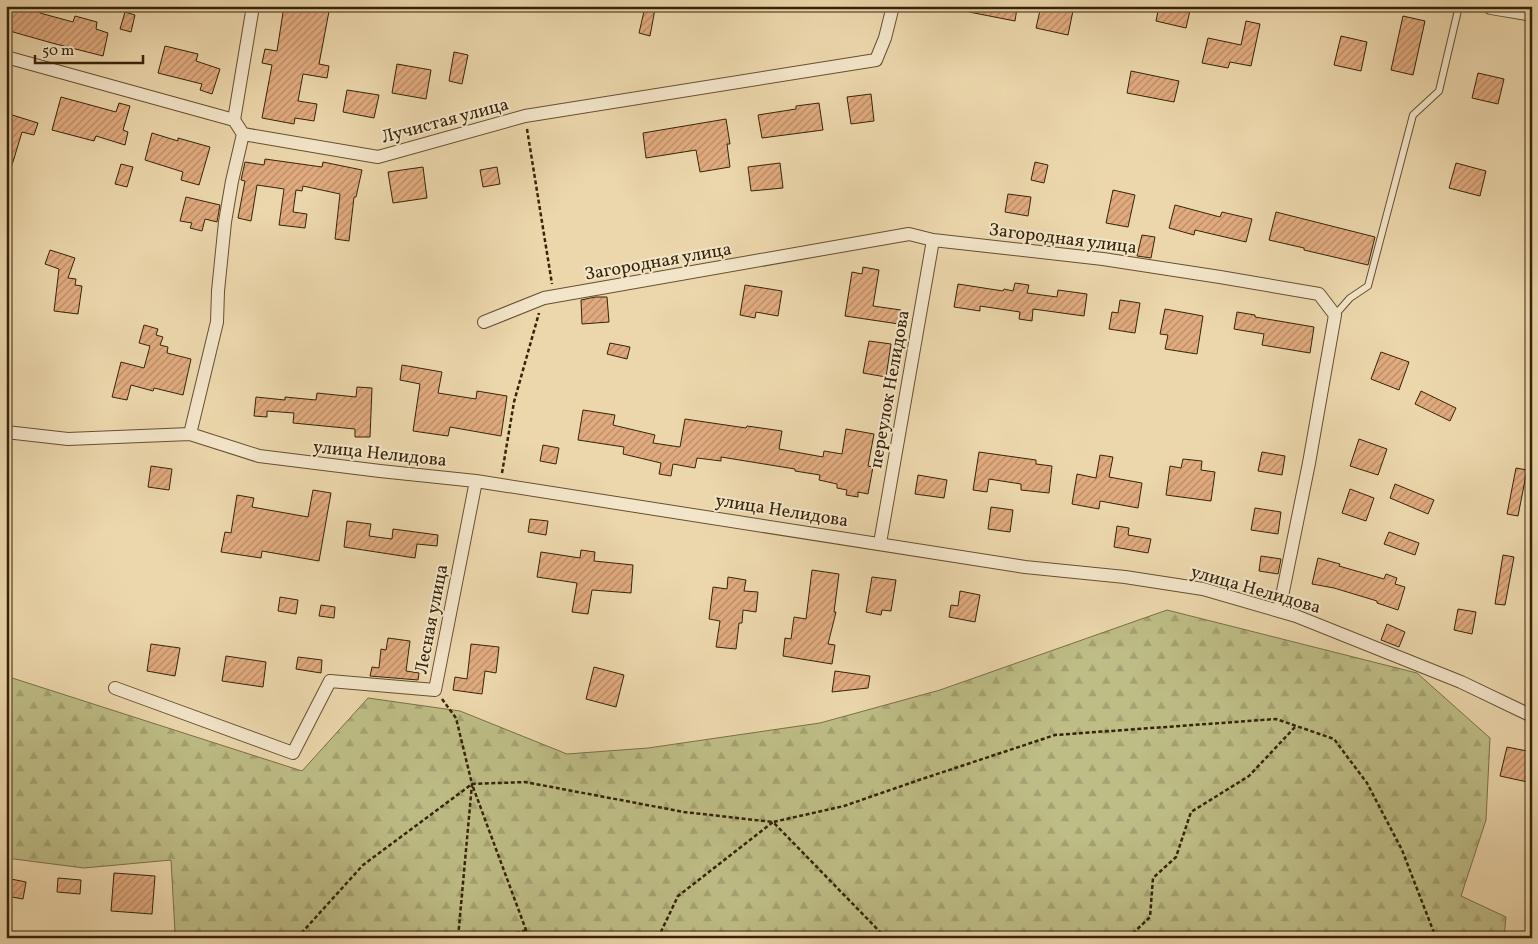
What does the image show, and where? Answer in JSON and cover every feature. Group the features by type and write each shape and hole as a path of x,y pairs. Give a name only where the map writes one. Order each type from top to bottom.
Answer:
{"street":[{"path":"234,120 253,6"},
{"name":"Лучистая улица","path":"243,134 378,157 525,116 876,60 885,38 892,6"},
{"path":"1491,6 1532,13"},
{"path":"6,57 234,120 243,134 232,181 226,222 218,291 218,322 190,434"},
{"name":"Загородная улица","path":"484,322 544,298 909,234 932,240 1104,259 1319,294 1335,315"},
{"name":"переулок Нелидова","path":"880,543 932,240"},
{"path":"1279,611 1309,463 1335,315"},
{"name":"улица Нелидова","path":"6,432 68,439 190,434 259,456 476,481 1025,567 1125,577 1204,589 1296,616 1461,682 1532,716"},
{"name":"Лесная улица","path":"115,688 293,753 330,681 435,690 476,481"}],"lane":[{"path":"1335,315 1350,298 1368,286 1413,115 1439,91 1459,6"}],"path":[{"path":"435,690 456,718 472,784 530,938"},
{"path":"296,938 363,865 472,784 525,782 684,812 773,822 844,806 1055,735 1276,719 1334,739 1367,783 1402,850 1436,938"},
{"path":"1128,938 1150,917 1154,878 1176,857 1191,812 1249,776 1296,726"},
{"path":"458,938 472,784"},
{"path":"658,938 678,896 773,822"},
{"path":"773,822 886,938"},
{"path":"497,938 527,930"}],"green space":[{"path":"1167,610 1417,673 1490,738 1486,820 1461,896 1506,917 1504,938 166,938 175,932 171,860 84,868 6,858 6,676 302,771 368,698 460,711 567,754 648,748 820,723 940,690"}],"building":[{"path":"6,6 42,6 40,13 73,22 75,16 97,22 96,29 108,33 103,56 6,30"},
{"path":"284,6 330,6 319,64 329,66 327,78 303,74 298,101 317,104 314,121 295,118 294,124 262,118 272,65 262,63 265,49 277,51"},
{"path":"969,6 1007,6 1017,8 1015,21 969,12"},
{"path":"1041,6 1074,6 1068,35 1036,28"},
{"path":"1159,6 1191,6 1186,28 1156,21"},
{"path":"645,7 655,9 650,36 639,33"},
{"path":"125,12 135,15 131,32 120,29"},
{"path":"1403,16 1425,21 1413,75 1391,70"},
{"path":"1246,21 1260,24 1251,66 1230,62 1228,68 1202,63 1208,38 1241,45"},
{"path":"1341,36 1367,42 1361,71 1334,65"},
{"path":"165,46 198,54 196,61 220,69 212,94 200,90 202,84 158,73"},
{"path":"454,52 468,55 462,84 449,81"},
{"path":"397,64 431,70 426,99 392,93"},
{"path":"1131,71 1179,81 1174,102 1127,93"},
{"path":"1478,73 1504,79 1498,104 1472,98"},
{"path":"347,90 379,95 374,118 343,112"},
{"path":"871,94 874,121 851,124 847,97"},
{"path":"61,97 116,112 119,103 130,106 123,130 128,132 125,145 96,136 94,141 52,130"},
{"path":"819,103 823,130 762,138 758,115"},
{"path":"9,114 38,123 34,135 22,132 9,175 6,175 6,123"},
{"path":"726,119 730,144 727,144 730,167 700,172 696,150 646,158 643,133"},
{"path":"152,133 178,141 178,138 210,147 199,185 181,180 183,172 145,160"},
{"path":"265,159 322,167 323,162 362,170 356,197 354,197 349,241 335,239 340,194 303,186 302,191 296,190 293,212 307,214 305,228 279,225 284,189 257,185 251,221 238,218 245,181 241,180 245,162 264,165"},
{"path":"1035,162 1048,165 1044,183 1031,180"},
{"path":"780,163 783,188 751,191 748,167"},
{"path":"1456,163 1486,171 1480,196 1449,188"},
{"path":"121,164 133,167 127,187 115,184"},
{"path":"423,167 427,198 393,203 388,172"},
{"path":"497,167 500,184 483,187 480,170"},
{"path":"1113,190 1135,195 1128,227 1106,223"},
{"path":"1008,194 1031,197 1028,216 1005,212"},
{"path":"186,197 220,205 217,222 205,219 202,231 190,228 192,223 180,221"},
{"path":"1175,205 1220,217 1222,212 1252,219 1246,242 1195,230 1194,235 1169,228"},
{"path":"1276,212 1375,237 1368,265 1269,240"},
{"path":"1142,235 1155,237 1151,258 1137,256"},
{"path":"50,250 75,258 68,278 76,279 75,285 82,286 78,314 54,311 59,269 45,264"},
{"path":"863,267 879,270 873,306 901,310 899,324 845,316 852,272 862,274"},
{"path":"1015,283 1029,285 1027,293 1057,297 1058,290 1087,294 1084,316 1033,309 1032,321 1019,319 1020,312 980,306 980,311 954,307 958,284 1013,291"},
{"path":"745,285 782,291 778,316 756,312 755,318 740,315"},
{"path":"607,297 609,322 582,324 581,300"},
{"path":"1120,300 1140,303 1135,333 1109,329 1112,312 1118,313"},
{"path":"1165,309 1203,316 1197,354 1165,349 1168,335 1160,334"},
{"path":"1237,312 1314,327 1310,353 1262,345 1264,334 1234,329"},
{"path":"144,325 158,329 156,335 163,337 160,345 168,347 167,353 191,359 183,395 154,388 153,391 131,385 127,400 112,397 121,362 144,368 150,346 139,343"},
{"path":"869,341 891,344 886,377 863,373"},
{"path":"610,343 630,347 627,359 607,354"},
{"path":"1381,352 1409,362 1399,390 1371,379"},
{"path":"402,365 442,372 438,393 476,399 477,391 507,396 501,436 450,427 448,436 413,431 420,384 400,380"},
{"path":"357,387 372,388 370,437 355,437 355,429 293,423 294,413 267,411 267,417 254,416 256,397 285,400 285,397 316,400 317,393 356,397"},
{"path":"1421,391 1456,408 1450,421 1415,404"},
{"path":"583,410 615,415 613,425 655,435 653,443 680,447 685,419 782,431 779,449 823,457 824,451 842,454 846,429 874,434 868,466 873,467 868,494 858,492 858,497 846,495 847,490 837,488 837,484 819,480 820,475 721,457 721,461 697,458 695,468 673,464 671,476 659,474 661,463 623,454 624,447 578,440"},
{"path":"1359,439 1387,449 1378,475 1350,466"},
{"path":"543,445 559,448 556,464 540,461"},
{"path":"979,452 1036,460 1036,464 1052,466 1049,493 1021,490 1021,484 989,479 987,492 973,490"},
{"path":"1262,452 1285,456 1282,475 1258,471"},
{"path":"1100,455 1113,457 1109,477 1142,483 1138,508 1100,501 1099,509 1072,504 1077,474 1096,478"},
{"path":"1183,459 1202,461 1201,470 1215,472 1211,501 1166,495 1170,466 1181,468"},
{"path":"151,466 172,469 169,490 148,487"},
{"path":"1516,468 1527,470 1518,516 1507,514"},
{"path":"918,475 947,480 944,498 915,494"},
{"path":"1395,484 1434,500 1428,514 1390,498"},
{"path":"1350,489 1374,498 1366,521 1342,513"},
{"path":"313,490 331,493 319,561 262,551 261,558 221,552 225,532 231,533 237,495 254,498 252,507 308,517"},
{"path":"991,507 1013,510 1010,532 988,529"},
{"path":"1255,508 1281,512 1278,534 1251,530"},
{"path":"530,519 548,521 546,535 528,532"},
{"path":"347,521 371,524 369,536 392,539 393,529 438,535 437,546 417,544 415,558 344,547"},
{"path":"1117,526 1129,528 1128,535 1151,539 1148,553 1114,547"},
{"path":"1389,532 1419,543 1415,555 1384,544"},
{"path":"581,550 595,552 594,561 633,565 631,593 592,590 588,614 572,612 577,583 537,577 541,552 580,558"},
{"path":"1503,555 1514,557 1505,605 1495,604"},
{"path":"1261,556 1281,559 1278,574 1259,571"},
{"path":"1318,558 1384,579 1386,574 1397,578 1395,584 1405,587 1398,610 1377,603 1377,601 1334,588 1312,584"},
{"path":"812,570 839,574 834,612 836,612 828,644 835,645 832,664 783,656 785,638 791,639 794,617 806,619"},
{"path":"728,577 746,580 744,591 758,592 756,612 743,610 742,623 739,623 736,649 716,647 720,621 709,619 713,587 727,589"},
{"path":"872,577 896,580 891,611 882,610 881,615 866,612"},
{"path":"960,591 980,595 975,622 949,617 951,605 958,606"},
{"path":"280,597 298,600 296,614 278,611"},
{"path":"321,605 335,607 334,618 319,616"},
{"path":"1458,609 1476,612 1472,634 1454,630"},
{"path":"1387,624 1405,632 1399,647 1381,640"},
{"path":"388,638 410,641 406,671 419,673 418,680 370,676 372,667 379,668 381,649 386,650"},
{"path":"151,644 180,648 175,676 147,671"},
{"path":"471,644 499,647 496,673 485,671 482,694 453,690 455,677 467,679"},
{"path":"226,656 266,662 263,687 222,681"},
{"path":"298,657 322,660 321,673 296,669"},
{"path":"594,667 624,675 616,707 586,699"},
{"path":"835,671 870,676 868,688 832,692"},
{"path":"1507,747 1532,752 1532,783 1500,776"},
{"path":"114,873 155,876 152,914 111,911"},
{"path":"6,878 26,882 23,899 6,896"},
{"path":"58,878 81,880 80,894 57,892"}]}
